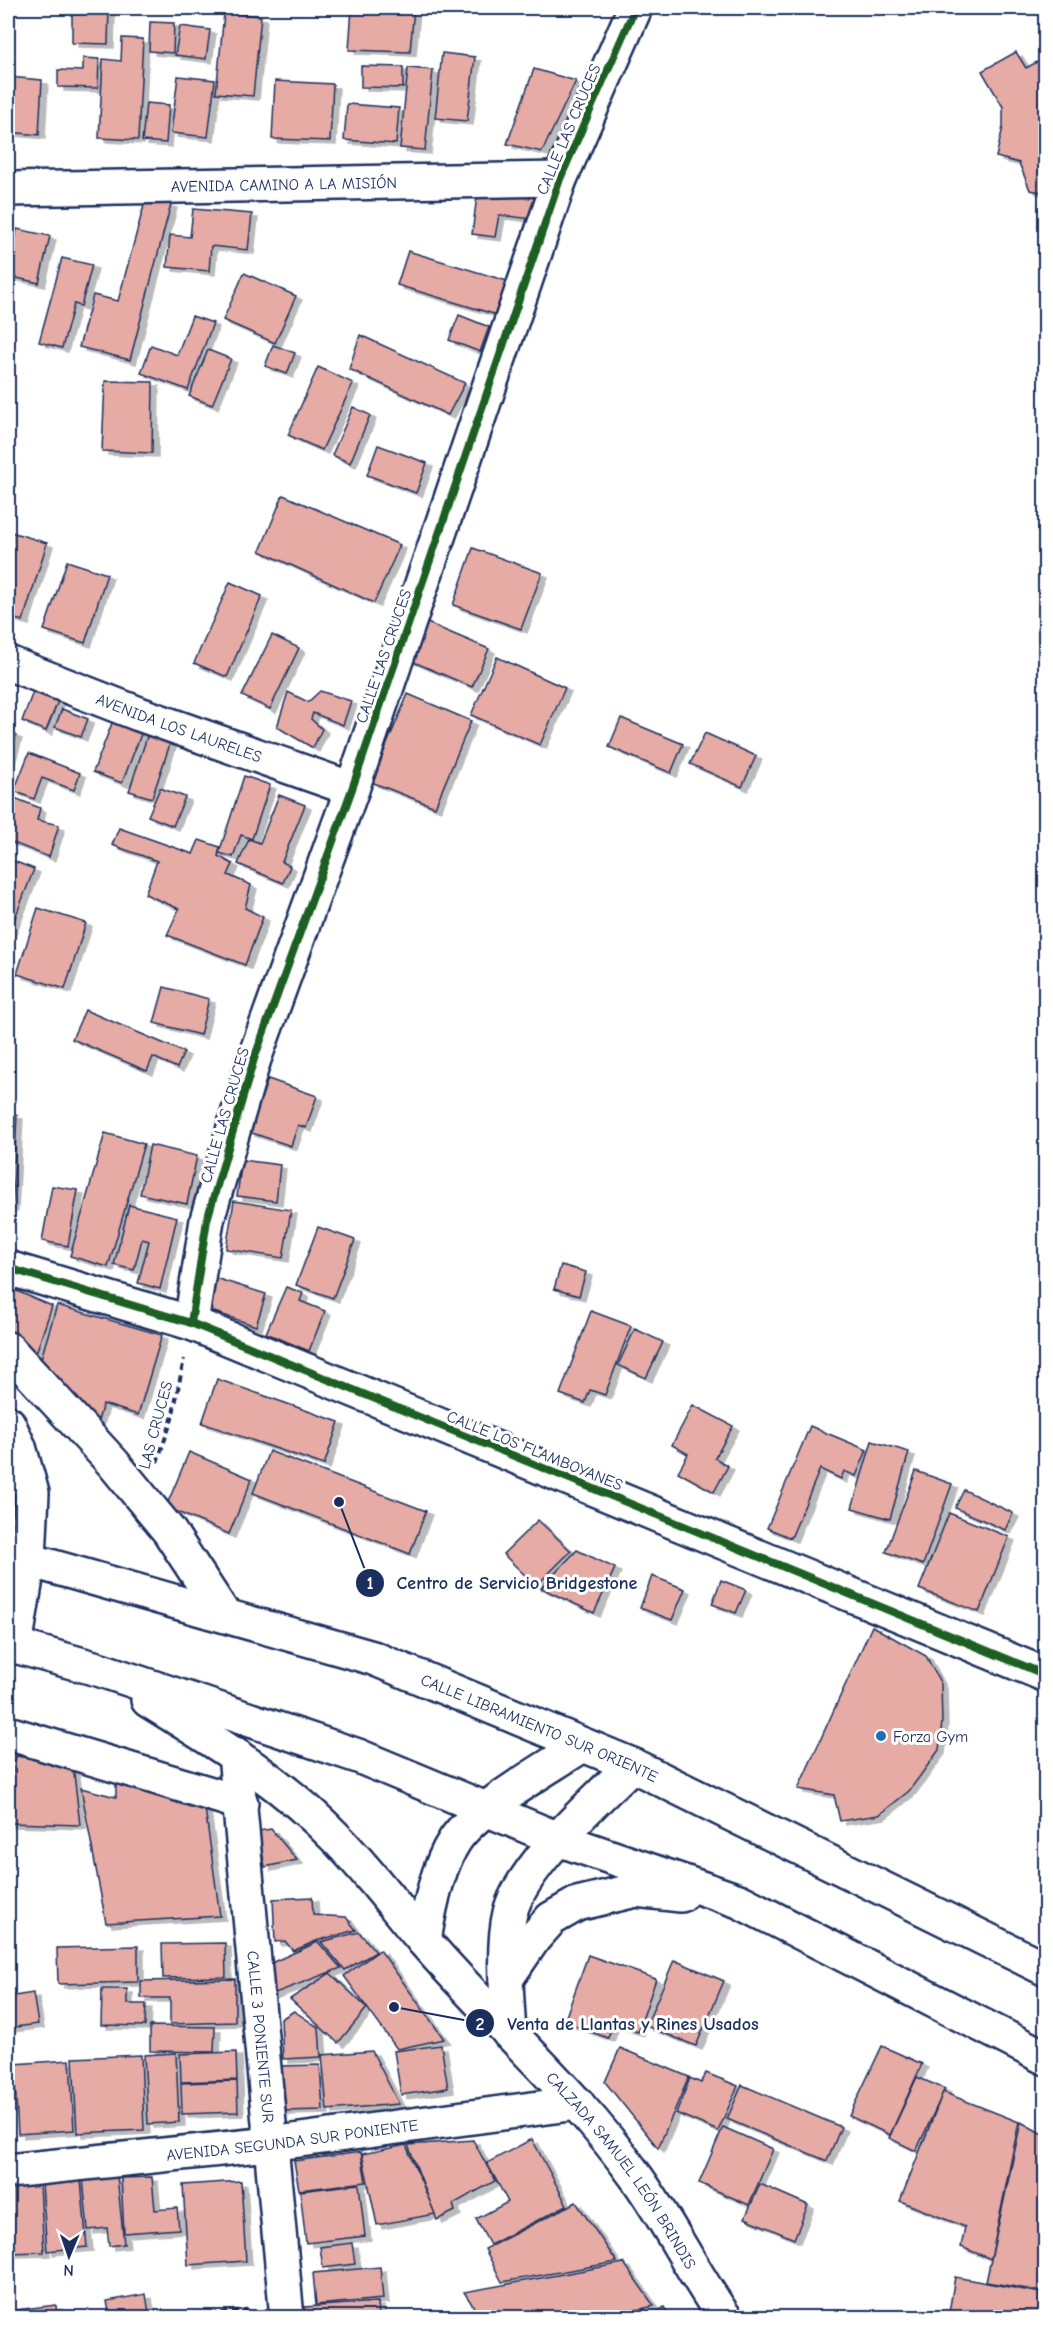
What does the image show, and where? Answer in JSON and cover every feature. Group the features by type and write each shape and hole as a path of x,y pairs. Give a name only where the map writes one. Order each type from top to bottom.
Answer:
{"street":[{"name":"CALLE LAS CRUCES","path":"191,1323 207,1220 254,1059 352,789 560,178 635,8"},
{"name":"AVENIDA CAMINO A LA MISIÓN","path":"8,189 560,178"},
{"name":"AVENIDA LOS LAURELES","path":"8,663 139,714 352,789"},
{"name":"CALLE LOS FLAMBOYANES","path":"8,1268 191,1323 1046,1675"},
{"path":"8,1349 113,1464 169,1531 224,1615"},
{"path":"8,1423 19,1447 32,1493 18,1557 11,1645 101,1670 358,1756 488,1808 558,1839 739,1901 1046,2058"},
{"name":"CALLE LIBRAMIENTO SUR ORIENTE","path":"18,1557 373,1658 581,1746 632,1765 1046,1969"},
{"name":"CALZADA SAMUEL LEÓN BRINDIS","path":"101,1670 235,1754 271,1780 335,1836 470,1995 577,2103 637,2178 725,2318"},
{"path":"8,1733 241,1803"},
{"path":"424,1941 432,1895 455,1839 488,1808 581,1746"},
{"name":"CALLE 3 PONIENTE SUR","path":"235,1754 286,2311"},
{"path":"509,2033 506,1979 510,1913 528,1878 558,1839 632,1765"},
{"path":"506,1979 534,1938 551,1919 577,1904 636,1890 739,1901"},
{"name":"AVENIDA SEGUNDA SUR PONIENTE","path":"8,2171 270,2144 577,2103"}],"path":[{"path":"180,2318 286,2311"}],"building":[{"path":"72,8 109,8 108,44 72,43"},
{"path":"352,8 414,8 410,52 349,50"},
{"path":"224,13 261,16 253,96 216,93"},
{"path":"150,22 174,23 173,53 149,51"},
{"path":"180,26 210,30 206,59 175,55"},
{"path":"122,38 143,39 138,140 99,138 103,59 121,61"},
{"path":"1016,52 1026,68 1046,57 1046,193 1030,190 1019,163 996,157 1003,127 1003,107 982,71"},
{"path":"442,53 475,57 467,121 435,118"},
{"path":"83,58 99,59 98,88 58,87 58,70 83,71"},
{"path":"361,66 403,67 403,88 361,87"},
{"path":"408,68 433,70 425,150 400,148"},
{"path":"534,69 576,81 542,152 507,144"},
{"path":"178,76 215,80 208,137 171,133"},
{"path":"8,77 42,80 39,135 8,132"},
{"path":"275,81 333,84 330,141 272,139"},
{"path":"146,103 169,105 166,143 142,141"},
{"path":"347,104 399,108 396,144 344,140"},
{"path":"478,188 543,197 540,220 499,215 495,237 472,234"},
{"path":"146,198 171,204 130,360 79,347 93,295 118,301"},
{"path":"193,209 252,214 248,250 211,246 209,271 167,267 170,235 190,237"},
{"path":"17,229 50,236 39,283 8,276"},
{"path":"408,251 507,281 497,315 397,285"},
{"path":"62,258 92,265 81,306 74,304 62,348 39,342"},
{"path":"244,273 296,296 275,343 223,320"},
{"path":"459,315 489,327 480,352 449,340"},
{"path":"192,316 213,323 188,390 141,373 151,345 177,355"},
{"path":"360,335 465,383 448,415 349,369"},
{"path":"273,345 295,353 287,374 265,366"},
{"path":"208,350 231,359 212,405 189,396"},
{"path":"318,367 353,383 322,450 288,435"},
{"path":"105,381 153,382 152,453 102,451"},
{"path":"353,407 370,415 350,463 332,455"},
{"path":"378,445 427,463 416,493 367,475"},
{"path":"283,495 400,545 374,603 260,551"},
{"path":"8,531 47,543 23,621 8,617"},
{"path":"473,548 542,573 521,629 453,605"},
{"path":"67,561 107,574 85,643 44,630"},
{"path":"230,582 262,596 227,677 194,663"},
{"path":"425,622 489,649 472,687 409,660"},
{"path":"272,635 299,648 270,709 242,696"},
{"path":"497,657 565,688 540,745 471,715"},
{"path":"37,681 62,691 46,731 22,721"},
{"path":"320,691 351,701 343,725 313,713 311,719 322,729 313,748 277,727 288,692 308,702"},
{"path":"408,694 471,721 435,807 371,782"},
{"path":"62,709 88,719 81,737 55,727"},
{"path":"116,713 145,724 122,783 93,772"},
{"path":"621,718 683,744 671,773 609,747"},
{"path":"150,728 173,735 152,798 129,791"},
{"path":"8,732 16,735 8,763"},
{"path":"705,733 756,756 742,787 690,764"},
{"path":"29,753 80,773 74,790 42,778 34,799 14,791"},
{"path":"244,776 270,785 252,839 241,835 233,857 219,853"},
{"path":"160,788 185,797 173,826 148,816"},
{"path":"279,795 305,805 282,862 290,866 283,883 238,864 249,839 260,843"},
{"path":"12,797 40,808 37,820 59,825 49,857 8,841 8,809"},
{"path":"119,828 193,854 199,840 220,847 218,856 233,864 228,875 251,885 245,908 263,917 245,965 167,935 179,909 145,894 157,861 112,845"},
{"path":"8,859 34,869 8,936"},
{"path":"38,908 86,923 65,989 17,974"},
{"path":"164,987 209,999 200,1035 154,1023"},
{"path":"85,1010 184,1052 177,1068 153,1057 147,1071 72,1039"},
{"path":"268,1079 317,1096 306,1128 298,1125 291,1146 249,1132"},
{"path":"8,1114 17,1115 12,1207 8,1207"},
{"path":"105,1133 144,1144 108,1267 70,1256"},
{"path":"150,1145 197,1156 187,1204 140,1194"},
{"path":"242,1160 280,1165 276,1201 237,1196"},
{"path":"52,1186 78,1190 68,1246 42,1241"},
{"path":"234,1201 291,1210 283,1258 226,1249"},
{"path":"129,1205 177,1217 160,1289 138,1283 149,1241 142,1239 134,1270 114,1265"},
{"path":"318,1227 355,1240 333,1298 296,1285"},
{"path":"561,1265 586,1272 579,1296 554,1289"},
{"path":"215,1278 266,1294 256,1326 205,1309"},
{"path":"286,1287 303,1293 300,1301 325,1311 309,1351 266,1333"},
{"path":"12,1289 52,1306 33,1362 8,1334 8,1303"},
{"path":"57,1305 162,1335 138,1415 103,1404 94,1434 36,1375"},
{"path":"591,1311 631,1326 605,1395 590,1390 585,1403 560,1394"},
{"path":"635,1329 663,1342 646,1378 618,1365"},
{"path":"217,1379 339,1422 324,1465 202,1423"},
{"path":"693,1405 733,1426 715,1458 728,1466 714,1492 678,1472 688,1454 672,1445"},
{"path":"810,1426 867,1450 856,1476 844,1471 841,1479 820,1469 791,1538 767,1528"},
{"path":"872,1441 909,1452 890,1519 852,1508"},
{"path":"269,1451 426,1511 410,1554 253,1493"},
{"path":"189,1452 252,1479 229,1534 166,1507"},
{"path":"916,1471 952,1484 923,1565 886,1552"},
{"path":"964,1490 1013,1513 1005,1530 955,1508"},
{"path":"949,1513 1009,1537 979,1612 919,1589"},
{"path":"538,1520 571,1551 536,1586 503,1554"},
{"path":"577,1550 615,1568 594,1613 541,1588"},
{"path":"652,1576 685,1589 672,1620 640,1608"},
{"path":"721,1580 746,1590 736,1613 712,1604"},
{"name":"Forza Gym","path":"872,1626 926,1656 941,1684 942,1722 939,1750 909,1791 879,1815 840,1821 834,1795 798,1789"},
{"path":"16,1756 73,1765 80,1825 8,1823 8,1797"},
{"path":"116,1779 205,1808 220,1916 106,1923 81,1788 116,1797"},
{"path":"271,1829 297,1860 265,1867 258,1831"},
{"path":"312,1897 313,1915 346,1917 356,1930 316,1941 293,1951 285,1941 275,1942 273,1899"},
{"path":"359,1932 376,1952 345,1970 321,1942"},
{"path":"318,1942 341,1968 270,1995 271,1963"},
{"path":"225,1943 226,1977 163,1978 162,1944"},
{"path":"138,1946 138,1982 58,1984 57,1948"},
{"path":"380,1950 444,2039 397,2049 344,1976"},
{"path":"588,1955 656,1979 638,2032 613,2024 608,2038 564,2022"},
{"path":"674,1960 724,1981 696,2046 646,2026"},
{"path":"330,1973 367,2008 338,2043 290,1999"},
{"path":"235,1979 235,2022 170,2024 170,1998 141,1998 141,1981"},
{"path":"102,1989 127,1989 127,2004 146,2004 145,2026 101,2025"},
{"path":"33,1993 38,2024 8,2028 8,1997"},
{"path":"294,2011 319,2028 321,2057 283,2059 281,2019"},
{"path":"150,2026 215,2027 214,2052 150,2051"},
{"path":"441,2045 448,2088 401,2095 394,2051"},
{"path":"882,2046 922,2064 890,2135 849,2116"},
{"path":"620,2048 689,2077 658,2148 605,2082"},
{"path":"372,2051 399,2104 327,2110 322,2055"},
{"path":"236,2052 237,2080 181,2082 180,2054"},
{"path":"176,2053 179,2122 148,2124 144,2055"},
{"path":"141,2055 144,2130 77,2133 73,2058"},
{"path":"70,2060 74,2130 18,2134 14,2064"},
{"path":"320,2065 323,2110 283,2111 279,2066"},
{"path":"706,2073 738,2086 718,2131 676,2113 690,2078 701,2083"},
{"path":"917,2077 945,2089 916,2151 889,2138"},
{"path":"237,2081 238,2112 182,2114 181,2083"},
{"path":"742,2085 841,2127 827,2161 727,2119"},
{"path":"943,2092 1019,2122 991,2259 961,2247 965,2227 900,2201"},
{"path":"1021,2122 1046,2136 1046,2292 986,2282"},
{"path":"723,2127 773,2149 749,2205 699,2183"},
{"path":"532,2139 567,2205 490,2245 476,2219 508,2202 487,2163"},
{"path":"473,2140 495,2181 453,2204 455,2211 437,2220 408,2145"},
{"path":"406,2145 435,2214 377,2225 362,2154"},
{"path":"361,2152 366,2182 299,2190 294,2161"},
{"path":"117,2176 124,2244 109,2246 107,2228 88,2230 83,2179"},
{"path":"152,2177 155,2210 177,2208 179,2229 124,2233 121,2178"},
{"path":"81,2180 87,2247 47,2251 42,2184"},
{"path":"241,2181 246,2261 188,2265 183,2185"},
{"path":"359,2184 365,2236 306,2243 300,2191"},
{"path":"760,2184 808,2205 794,2239 745,2218"},
{"path":"40,2186 44,2252 8,2253 8,2188"},
{"path":"576,2202 617,2262 502,2282 485,2249"},
{"path":"352,2243 355,2264 323,2268 320,2247"},
{"path":"624,2263 654,2306 602,2318 511,2318 508,2314 481,2318 464,2292"},
{"path":"380,2267 383,2299 316,2305 313,2273"},
{"path":"955,2277 1046,2294 1044,2318 948,2318"},
{"path":"146,2294 149,2314 110,2318 107,2301"},
{"path":"378,2302 379,2318 304,2318 304,2307"},
{"path":"56,2305 57,2318 17,2318 16,2310"},
{"path":"664,2307 671,2318 633,2318 644,2309 650,2317"}],"cycle path":[{"path":"191,1323 207,1220 254,1059 352,789 560,179 635,8"},
{"path":"8,1268 191,1323 1046,1675"}],"place":[{"name":"Centro de Servicio Bridgestone","path":"339,1502"},
{"name":"Forza Gym","path":"881,1736"},
{"name":"Venta de Llantas y Rines Usados","path":"394,2007"}]}
